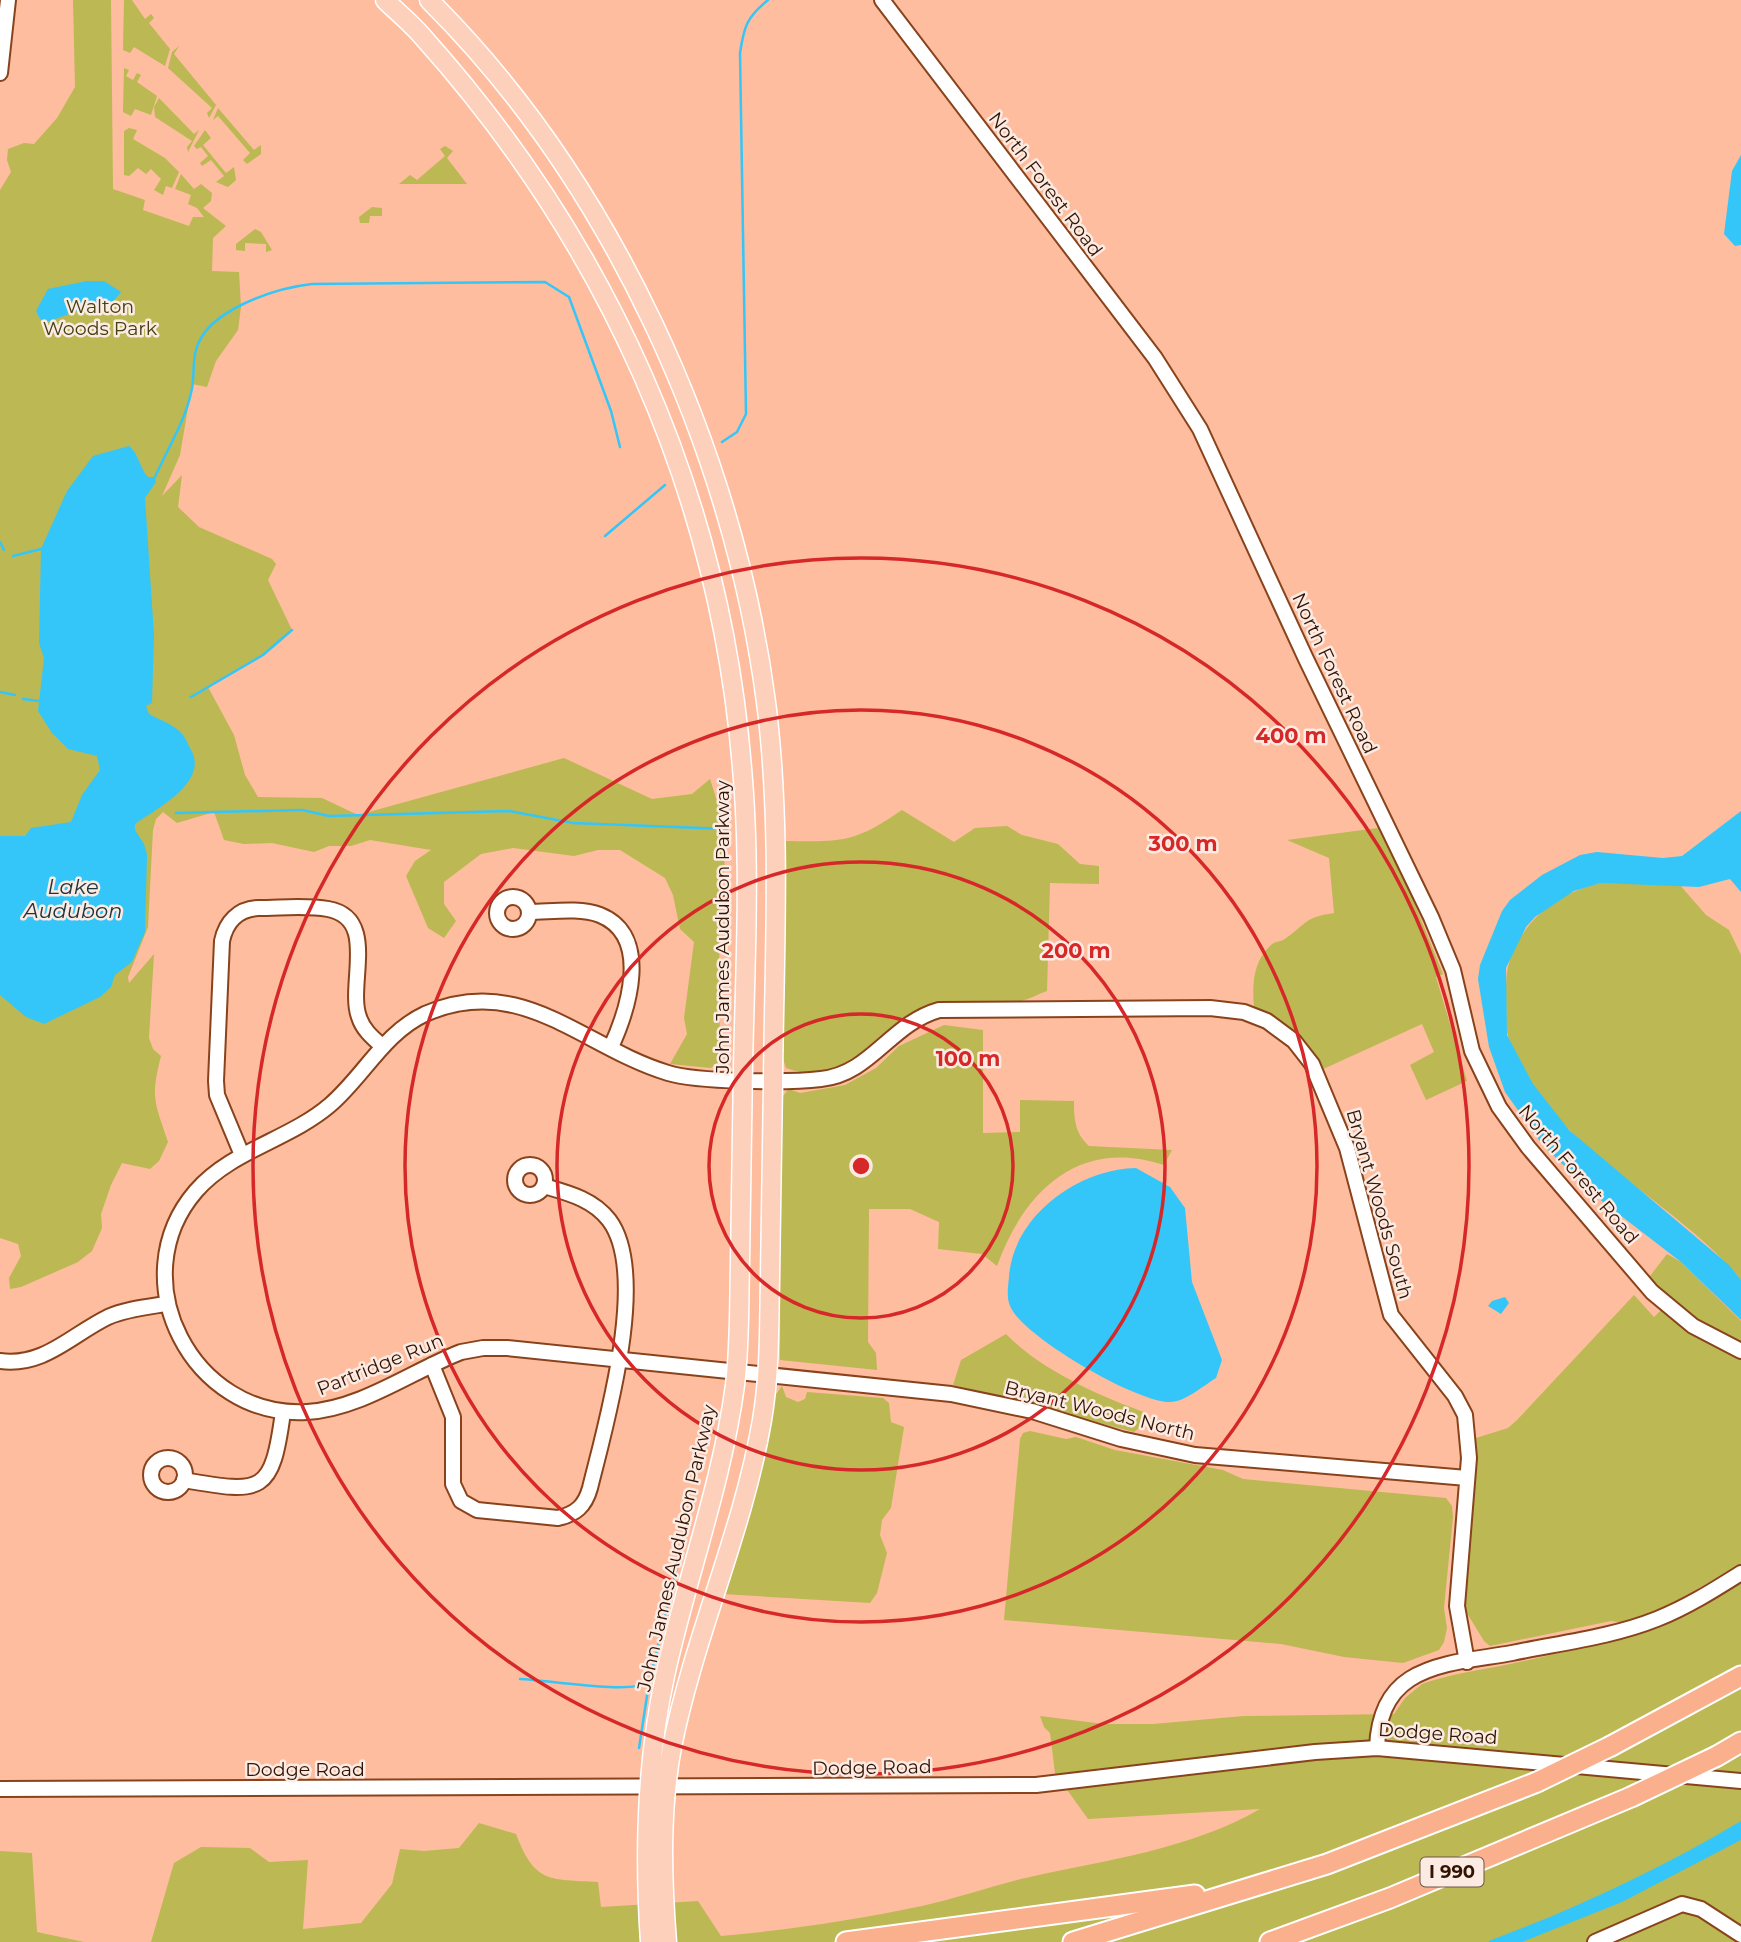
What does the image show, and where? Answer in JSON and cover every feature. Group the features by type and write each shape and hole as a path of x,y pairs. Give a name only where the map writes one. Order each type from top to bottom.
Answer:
{"highway":[{"name":"I 990","path":"1073,1942 1327,1864 1537,1782 1611,1746 1741,1676"},
{"name":"I 990","path":"1270,1942 1390,1898 1631,1797 1741,1742"},
{"path":"846,1942 1241,1889"}],"main road":[{"name":"John James Audubon Parkway","path":"385,0 420,32 504,136 565,224 606,295 664,426 689,495 715,590 732,685 743,772 746,839 736,1372 722,1461 664,1680 658,1788 647,1879 650,1942"},
{"name":"John James Audubon Parkway","path":"429,0 530,118 593,209 677,371 746,591 766,703 776,874 767,1375 753,1464 658,1788 667,1942"},
{"path":"420,32 443,14"},
{"path":"504,136 530,118"},
{"path":"743,772 772,772"}],"street":[{"path":"0,73 4,61 2,26 8,0"},
{"name":"North Forest Road","path":"883,0 1154,358 1200,429 1306,659 1431,917 1453,970 1472,1051 1499,1107 1528,1147 1652,1292 1693,1325 1741,1351"},
{"path":"242,1155 217,1096 216,1081 222,941 230,921 237,915 255,908 328,909 346,917 357,937 359,1019 382,1046"},
{"path":"529,912 594,914 615,925 625,937 630,958 628,1005 611,1047"},
{"name":"Partridge Run","path":"736,1372 483,1348 461,1352 338,1406 306,1412 283,1412 238,1397 209,1378 177,1335 166,1304 164,1267 175,1226 197,1190 211,1176 242,1155 289,1134 322,1111 357,1078 382,1046 422,1016 449,1006 483,1000 526,1007 652,1068 678,1076 743,1079"},
{"name":"Bryant Woods South","path":"743,1079 821,1079 841,1074 863,1063 910,1021 951,1008 1210,1008 1244,1012 1267,1021 1302,1049 1332,1106 1359,1186 1391,1315 1455,1396 1465,1415 1469,1441 1457,1606 1468,1662"},
{"path":"432,1365 453,1417 453,1484 461,1501 477,1510 558,1518 576,1512 587,1498 622,1361 624,1269 616,1231 597,1208 586,1200 544,1186"},
{"path":"0,1361 17,1362 40,1358 110,1316 166,1304"},
{"name":"Bryant Woods North","path":"736,1372 965,1396 1032,1411 1121,1439 1195,1455 1467,1478"},
{"path":"184,1480 236,1489 257,1484 274,1464 283,1412"},
{"path":"1377,1748 1382,1713 1403,1684 1426,1672 1647,1623 1680,1610 1741,1573"},
{"name":"Dodge Road","path":"0,1789 1036,1785 1315,1752 1377,1748 1741,1780"},
{"path":"1595,1942 1682,1904 1701,1909 1741,1935"}],"green space":[{"name":"Walton Woods Park","path":"73,0 111,0 113,189 145,200 143,210 189,226 193,217 204,217 197,208 188,204 191,195 175,189 181,174 194,189 201,184 212,193 211,201 203,208 226,226 213,238 212,271 239,272 241,307 238,330 216,361 207,387 192,384 180,455 162,496 182,475 178,507 199,527 272,559 276,564 268,580 292,630 263,655 208,687 234,735 245,775 258,797 322,798 358,815 564,758 652,799 692,794 710,779 717,801 725,867 719,896 720,1061 711,1068 670,1064 687,1034 684,1018 694,942 680,929 673,895 665,878 620,850 598,850 574,856 513,848 481,854 444,882 444,904 456,921 444,938 428,928 406,876 415,861 431,850 370,840 351,846 329,846 314,852 272,843 244,844 224,840 214,812 177,823 163,812 156,819 153,830 148,927 128,977 129,983 154,954 149,1038 153,1049 161,1056 155,1092 168,1142 159,1161 150,1169 122,1163 101,1214 102,1228 92,1251 78,1262 21,1287 10,1289 9,1278 21,1256 18,1244 0,1238 0,190 11,172 7,160 8,149 24,143 34,144 57,118 75,87"},
{"path":"124,0 132,0 145,19 151,14 154,18 149,23 170,49 165,66 134,47 130,53 123,50"},
{"path":"179,46 174,54 216,105 209,118 207,113 212,108 168,68 172,52"},
{"path":"124,68 129,70 126,76 133,80 137,73 141,75 137,82 157,96 151,115 135,109 131,116 123,112"},
{"path":"159,98 194,134 199,130 188,152 187,147 192,141 155,117 154,107"},
{"path":"218,108 254,150 261,145 261,154 247,164 243,160 250,153 218,116 213,120"},
{"path":"129,128 137,130 133,139 165,158 179,172 172,188 166,186 163,195 154,190 161,179 151,169 146,174 138,168 129,176 124,175 124,131"},
{"path":"205,130 211,138 203,145 226,173 234,167 236,180 228,187 216,182 224,176 211,160 202,166 200,163 208,156 201,147 197,149 194,146"},
{"path":"445,146 453,151 447,158 467,184 399,184 410,175 417,180 445,156 440,149"},
{"path":"372,207 382,208 382,216 370,216 369,223 360,223 359,217"},
{"path":"255,229 261,232 272,250 266,252 266,244 245,243 245,251 236,250 236,244"},
{"path":"902,810 954,842 975,828 1007,826 1022,835 1058,844 1080,864 1099,866 1099,884 1050,883 1047,991 1008,1003 957,1002 932,1005 903,1018 843,1065 826,1071 807,1073 786,1068 782,1056 784,841 834,840 859,835"},
{"path":"1378,828 1409,890 1443,974 1436,977 1467,1081 1426,1100 1410,1065 1434,1052 1422,1024 1321,1070 1293,1032 1254,1007 1255,974 1265,951 1307,921 1334,913 1329,858 1287,840"},
{"path":"1601,883 1679,884 1706,915 1729,930 1741,955 1741,1280 1713,1250 1681,1222 1578,1139 1549,1108 1524,1074 1508,1036 1506,978 1510,959 1520,939 1537,916 1548,907 1573,892"},
{"path":"944,1025 983,1030 983,1133 1020,1132 1020,1100 1074,1101 1076,1126 1089,1146 1172,1150 1164,1165 1134,1158 1106,1158 1081,1165 1059,1177 1039,1194 1023,1215 1008,1239 997,1266 982,1254 938,1249 939,1222 910,1209 869,1209 868,1342 876,1353 877,1370 780,1360 781,1098 789,1089 800,1093 845,1085 876,1068 899,1046"},
{"path":"1667,1254 1681,1262 1741,1321 1741,1345 1704,1326 1647,1280"},
{"path":"1634,1295 1654,1317 1661,1310 1741,1358 1741,1564 1655,1613 1625,1623 1611,1621 1490,1646 1465,1610 1476,1438 1508,1428 1517,1420"},
{"path":"1006,1334 1053,1371 1146,1413 1149,1420 1134,1432 953,1385 961,1360"},
{"path":"782,1386 786,1397 798,1402 805,1399 807,1392 883,1398 889,1403 891,1422 904,1427 891,1508 882,1520 880,1535 887,1553 877,1593 870,1603 723,1594 774,1397"},
{"path":"1030,1431 1066,1439 1076,1437 1115,1450 1223,1470 1243,1479 1446,1498 1452,1506 1453,1517 1444,1608 1447,1628 1444,1642 1439,1650 1403,1663 1344,1657 1281,1644 1004,1620 1020,1439 1023,1433"},
{"path":"1741,1582 1741,1942 151,1942 174,1863 201,1847 250,1848 269,1862 308,1860 303,1929 361,1923 392,1884 400,1849 424,1851 459,1848 479,1823 516,1834 530,1862 546,1876 598,1882 601,1907 698,1901 721,1936 822,1924 922,1906 1017,1880 1177,1844 1233,1823 1260,1809 1088,1819 1055,1773 1050,1733 1044,1727 1040,1716 1104,1724 1153,1724 1244,1716 1394,1714 1405,1698 1422,1684 1630,1634 1687,1613"},
{"path":"0,1851 32,1853 37,1932 84,1942 0,1942"}],"water":[{"path":"1741,155 1741,245 1735,246 1724,234 1732,171"},
{"path":"87,281 104,281 121,292 112,303 99,303 47,322 40,319 36,311 48,289"},
{"name":"Lake Audubon","path":"129,446 148,477 155,477 156,482 145,498 154,635 152,703 146,706 149,714 171,725 184,736 195,760 194,772 168,802 135,824 135,830 147,855 145,932 132,962 115,975 111,987 100,997 44,1024 26,1017 0,995 0,836 25,836 31,828 71,822 82,795 100,770 97,756 68,749 52,733 38,711 44,658 39,643 41,549 67,491 93,456"},
{"path":"1741,811 1741,892 1730,879 1699,887 1601,883 1574,891 1535,917 1526,927 1506,968 1507,1035 1533,1084 1569,1130 1729,1265 1741,1280 1741,1320 1681,1262 1594,1195 1542,1144 1505,1092 1489,1047 1478,979 1480,965 1502,911 1510,900 1542,875 1580,855 1597,852 1663,858 1682,856"},
{"path":"1136,1168 1170,1187 1185,1208 1192,1282 1222,1360 1216,1378 1188,1397 1170,1402 1133,1392 1083,1366 1037,1335 1021,1321 1008,1301 1013,1255 1022,1234 1036,1216 1052,1200 1071,1187 1114,1170"},
{"path":"1505,1297 1509,1303 1501,1314 1488,1306 1492,1301"},
{"path":"1741,1821 1741,1840 1622,1902 1522,1942 1490,1942 1618,1886"}],"waterway":[{"path":"722,442 737,432 746,414 740,53 748,23 768,0"},
{"path":"155,477 188,404 196,350 202,336 213,323 244,304 280,290 312,284 545,282 569,297 611,411 620,447"},
{"path":"605,536 665,485"},
{"path":"0,542 4,550"},
{"path":"13,556 41,549"},
{"path":"191,697 263,655 292,630"},
{"path":"0,692 15,695"},
{"path":"23,699 39,701"},
{"path":"176,813 302,810 329,816 509,811 573,823 727,829"},
{"path":"520,1679 607,1687 649,1683 683,1542"},
{"path":"639,1748 649,1683"},
{"path":"1490,1942 1559,1915"}]}
